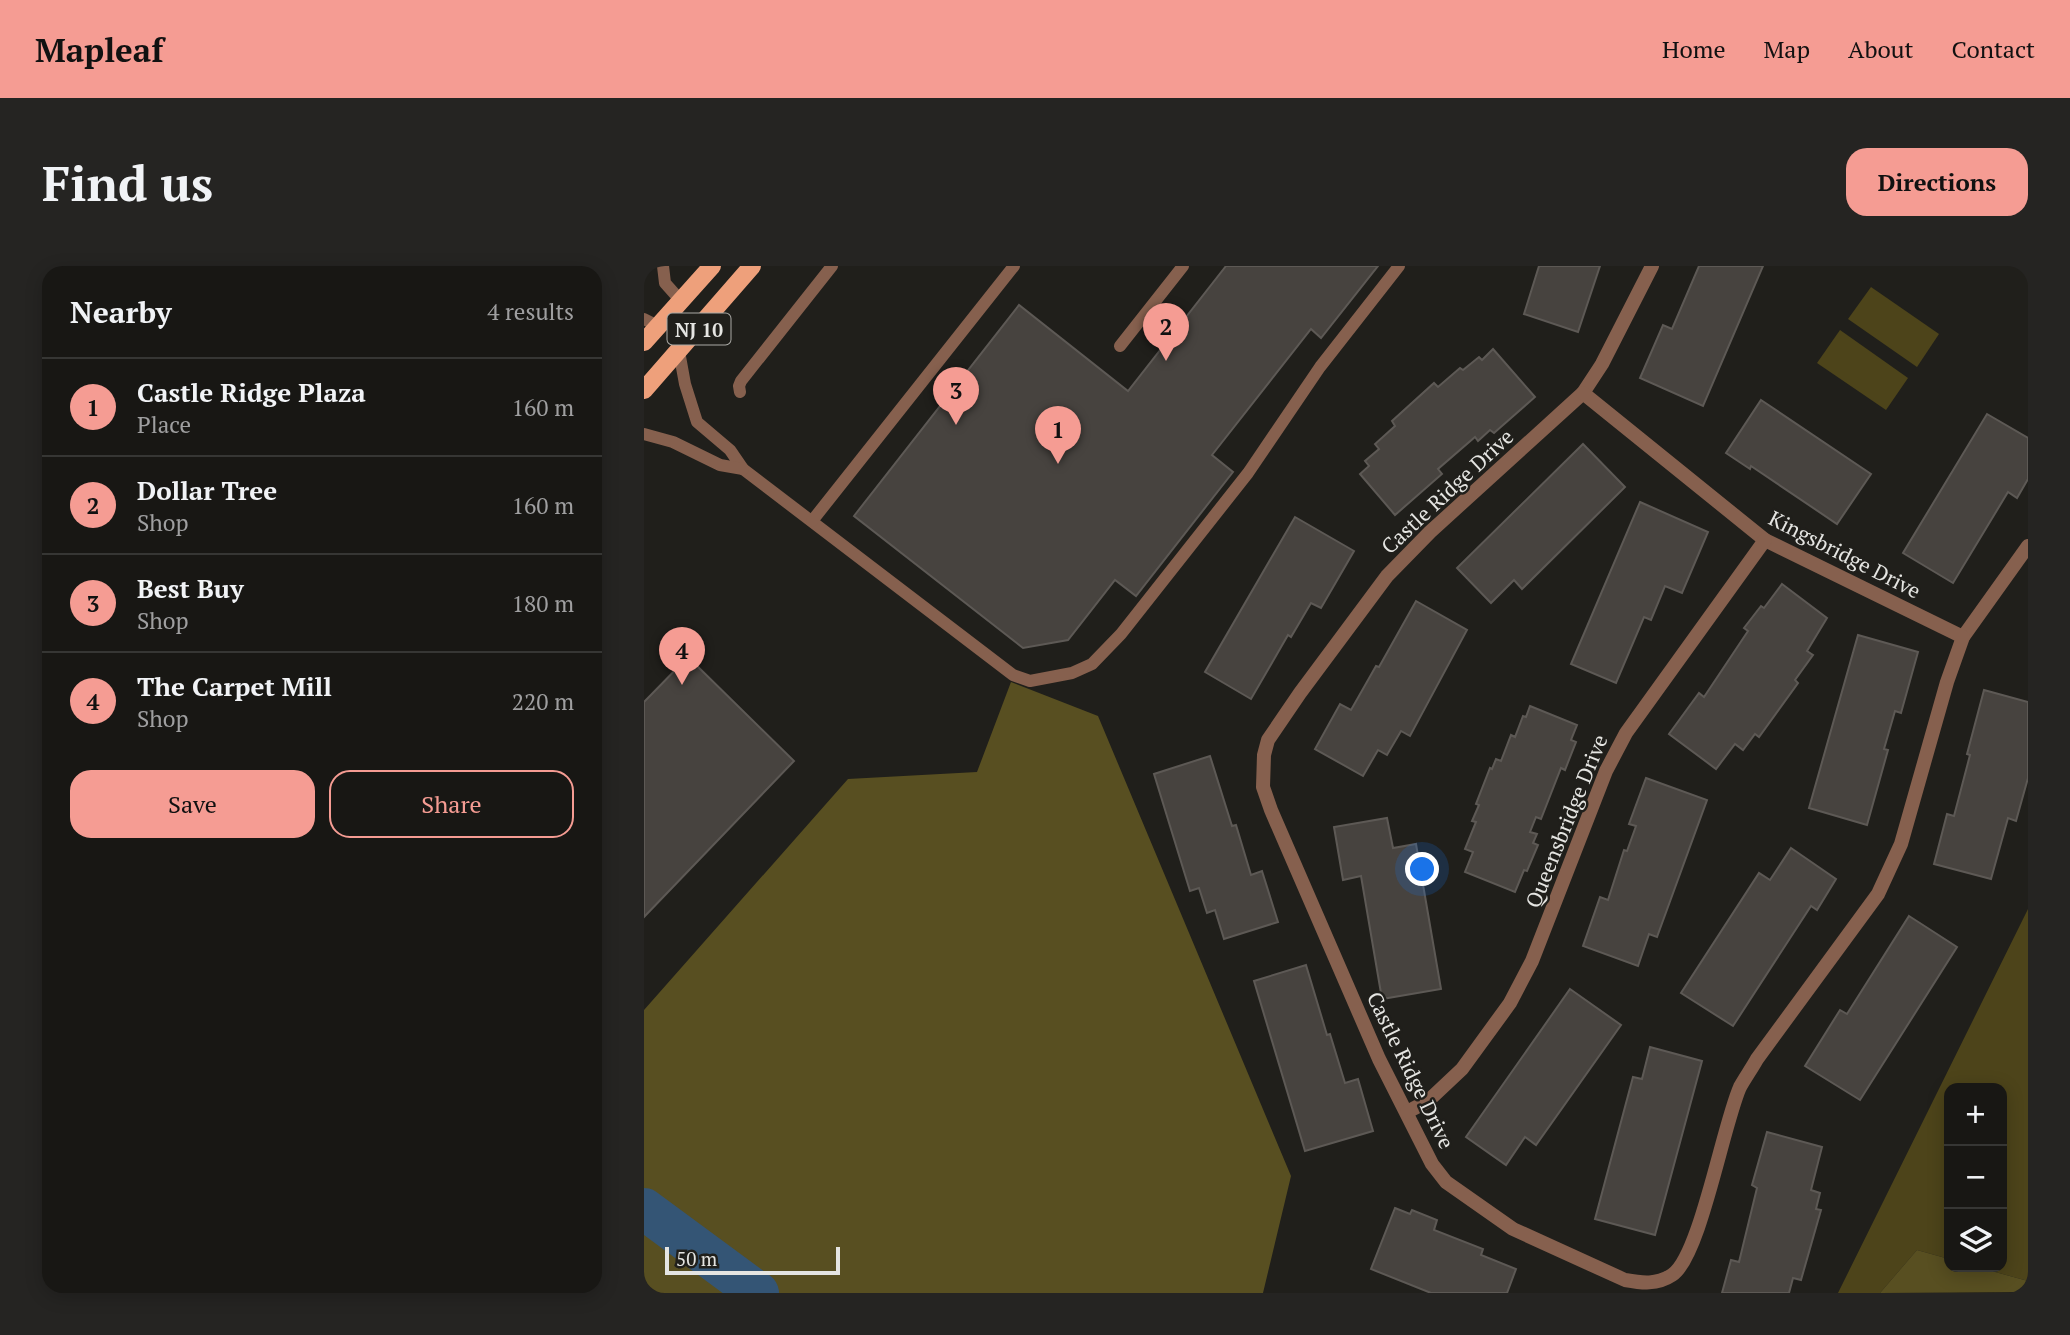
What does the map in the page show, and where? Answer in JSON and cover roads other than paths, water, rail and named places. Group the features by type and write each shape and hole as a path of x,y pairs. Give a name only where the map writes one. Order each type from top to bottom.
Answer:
{"main road":[{"name":"NJ 10","path":"644,342 651,323 681,301 712,266"},
{"name":"NJ 10","path":"644,390 752,266"}],"street":[{"name":"Castle Ridge Drive","path":"1653,266 1602,364 1583,393 1430,532 1387,576 1293,703 1268,740 1264,755 1263,787 1271,810 1379,1059 1432,1164 1447,1182 1513,1229 1625,1280 1644,1283 1660,1281 1674,1274 1685,1262 1741,1086 1757,1059 1878,894 1901,844 1947,681 1963,637 2028,546"},
{"name":"Kingsbridge Drive","path":"1583,393 1765,540 1963,637"},
{"name":"Queensbridge Drive","path":"1407,1112 1428,1101 1462,1069 1510,1003 1532,961 1606,771 1626,733 1765,540"}],"lane":[{"path":"663,266 664,283 681,301"},
{"path":"740,392 741,382 832,266"},
{"path":"812,521 1014,266"},
{"path":"1121,346 1183,266"},
{"path":"679,351 685,384 697,422 730,450 743,469 1013,675 1030,681 1047,680 1092,664 1121,634 1248,473 1320,367 1399,266"},
{"path":"644,434 673,442 720,465 743,469"}],"waterway":[{"path":"644,1209 758,1293"}],"place":[{"name":"Dollar Tree","path":"1166,361"},
{"name":"Best Buy","path":"956,425"},
{"name":"Castle Ridge Plaza","path":"1058,464"},
{"name":"The Carpet Mill","path":"682,685"}]}
